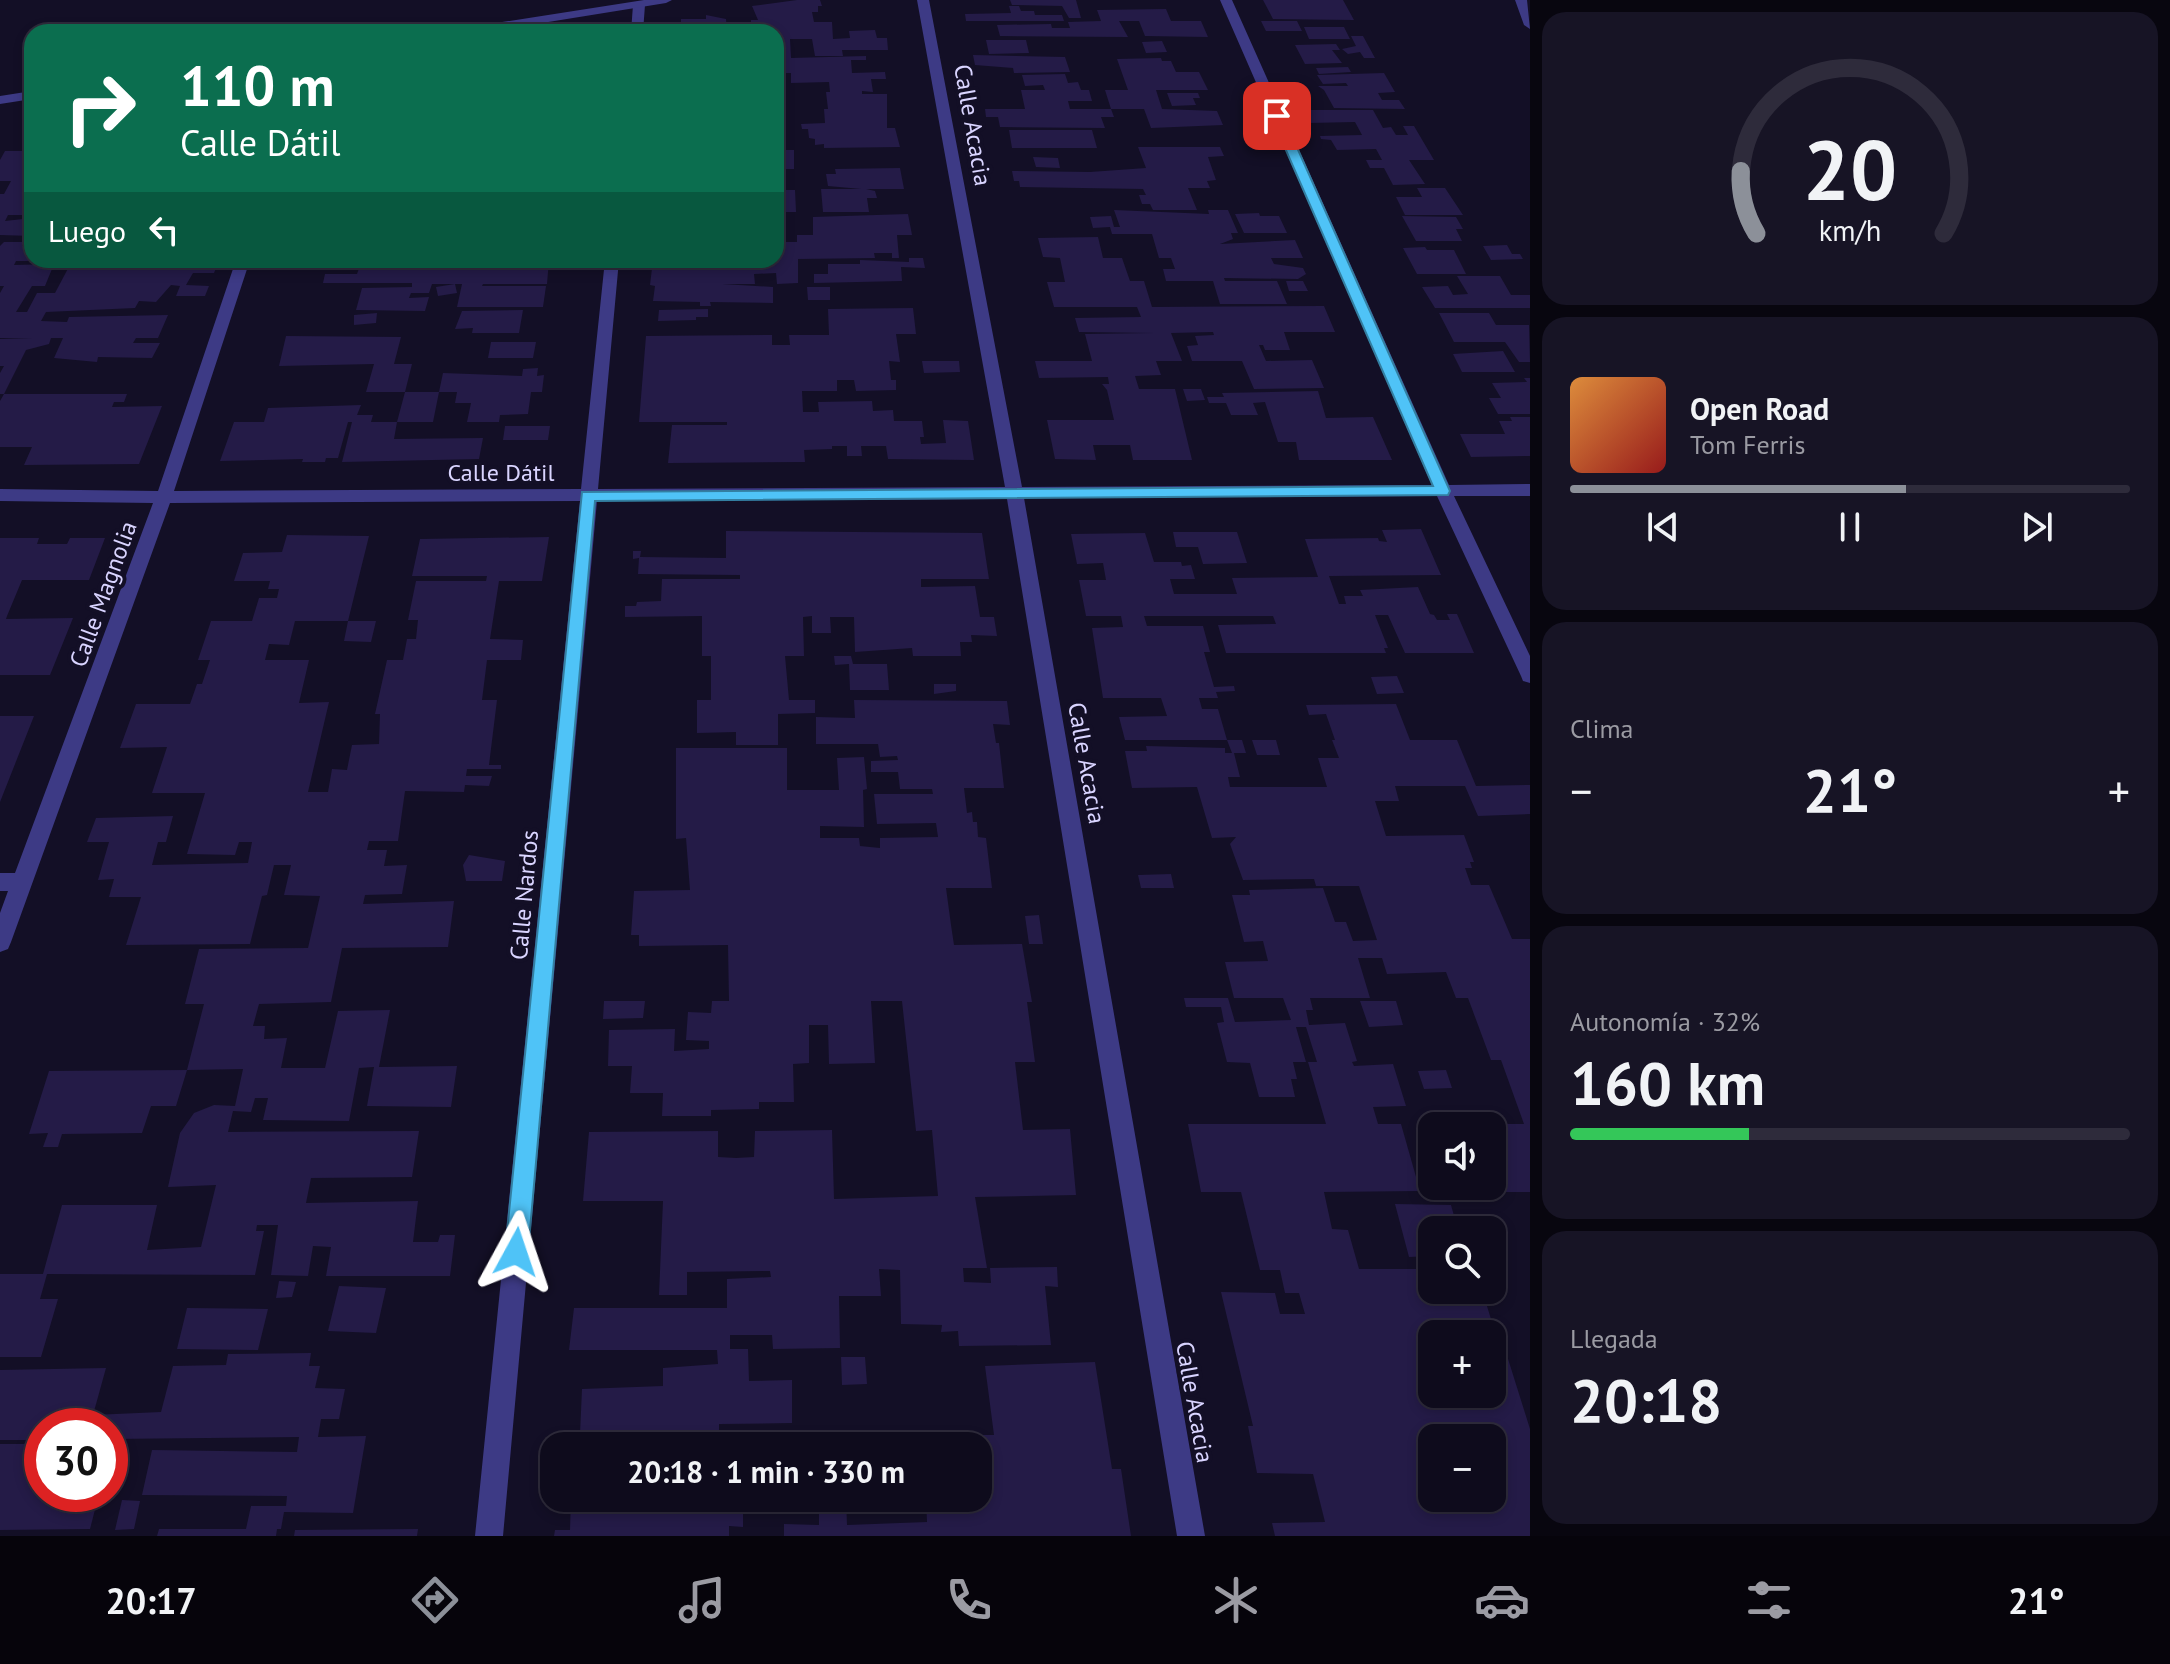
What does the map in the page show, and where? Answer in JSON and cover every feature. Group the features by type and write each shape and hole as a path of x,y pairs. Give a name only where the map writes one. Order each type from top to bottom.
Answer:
{"street":[{"path":"516,24 666,0"},
{"name":"Calle Acacia","path":"923,0 1015,493 1191,1536"},
{"path":"1226,0 1443,491 1530,676"},
{"path":"1521,0 1530,25"},
{"path":"638,24 639,5"},
{"path":"0,100 24,96"},
{"name":"Calle Magnolia","path":"0,942 164,497 240,268"},
{"name":"Calle Nardos","path":"489,1536 611,268"},
{"name":"Calle Dátil","path":"0,495 588,496 1530,490"},
{"path":"0,882 22,882"}],"building":[{"path":"820,0 822,6 818,6 818,12 812,12 814,22 832,22 833,39 850,38 849,31 875,30 877,38 887,38 888,50 842,50 843,56 815,56 812,39 790,39 791,58 866,56 866,60 851,60 852,73 885,72 886,79 871,79 873,92 862,91 862,94 887,94 887,128 895,128 900,147 824,148 824,144 815,145 815,139 809,138 808,129 802,129 801,124 825,123 829,82 791,83 791,73 784,73 784,24 751,24 751,20 758,20 752,6"},
{"path":"1010,0 1076,0 1081,18 1069,18 1062,6 1012,5"},
{"path":"1263,0 1343,0 1354,20 1273,19"},
{"path":"1009,6 1019,6 1021,11 1034,11 1035,15 1062,15 1064,21 966,21 965,14 1011,13"},
{"path":"1166,9 1171,21 1201,21 1208,37 1145,36 1139,21 1119,21 1128,37 1000,36 997,25 1051,24 1052,28 1070,28 1068,22 1101,21 1097,10"},
{"path":"706,15 726,19 726,24 681,24 681,19 706,19"},
{"path":"1261,21 1297,21 1302,31 1266,31"},
{"path":"1304,27 1344,27 1350,39 1309,39"},
{"path":"1351,36 1363,36 1375,58 1364,58 1360,52 1348,54 1342,49 1356,46"},
{"path":"986,40 1026,40 1029,53 989,54"},
{"path":"1162,41 1167,52 1146,53 1142,42"},
{"path":"1336,44 1340,50 1332,50 1342,63 1305,64 1295,45"},
{"path":"973,55 1065,57 1070,72 1014,73 1013,68 975,65"},
{"path":"1161,58 1162,61 1171,61 1176,72 1199,72 1208,90 1156,90 1162,109 1217,111 1223,125 1151,128 1144,109 1111,109 1105,90 1128,90 1117,59"},
{"path":"1348,67 1351,72 1319,74 1316,68"},
{"path":"1384,73 1395,92 1378,93 1382,100 1399,100 1405,109 1334,108 1324,90 1318,86 1348,86 1346,83 1323,84 1317,75"},
{"path":"1065,74 1068,83 1078,82 1081,90 1089,90 1092,101 1068,101 1070,109 1111,109 1114,117 1101,117 1105,128 1000,127 998,117 986,117 985,109 1025,109 1021,90 1045,90 1043,85 1025,86 1022,75"},
{"path":"1167,93 1198,93 1200,98 1193,98 1196,105 1172,106"},
{"path":"1303,110 1373,110 1383,128 1391,127 1396,135 1408,135 1403,126 1414,126 1434,160 1409,160 1425,184 1393,185 1384,168 1370,168 1366,160 1382,160 1376,149 1337,150 1331,140 1321,139 1320,136 1362,135 1355,122 1309,123"},
{"path":"1009,130 1092,130 1097,148 1012,148"},
{"path":"1138,147 1220,147 1224,156 1208,157 1216,180 1207,181 1210,188 1188,188 1197,210 1153,210 1150,204 1142,204 1139,195 1146,195 1143,189 1020,187 1019,181 1014,181 1012,171 1090,172 1146,168"},
{"path":"784,150 794,150 794,169 784,169"},
{"path":"5,151 24,151 24,215 8,215 5,221 24,219 24,236 0,235 0,194 4,194 11,181 0,181 0,160"},
{"path":"1033,157 1058,158 1060,168 1036,167"},
{"path":"900,168 904,189 866,189 875,191 877,198 867,198 869,212 823,212 821,189 861,189 828,186 826,174 836,174 835,169"},
{"path":"1417,188 1445,188 1463,215 1405,215 1396,197 1422,197"},
{"path":"784,190 795,190 796,212 784,212"},
{"path":"1114,210 1209,214 1208,210 1228,210 1238,233 1231,233 1233,239 1220,244 1295,240 1303,258 1271,258 1274,264 1303,268 1306,274 1298,279 1224,278 1225,281 1277,281 1287,304 1220,304 1213,281 1166,281 1163,269 1175,269 1171,258 1159,258 1152,234 1112,234 1110,227 1093,228 1090,217 1111,216 1114,227 1120,227"},
{"path":"1259,213 1260,216 1279,216 1287,233 1244,233 1235,214"},
{"path":"908,214 912,235 897,235 899,258 892,258 892,253 874,253 875,258 798,259 798,283 777,284 776,273 754,274 755,284 722,284 773,287 773,303 710,302 711,306 700,306 700,302 653,301 655,286 650,285 652,268 784,268 784,242 797,242 797,235 813,235 813,217"},
{"path":"1402,216 1456,217 1463,229 1456,229 1462,241 1416,241"},
{"path":"1098,237 1103,258 1122,258 1130,281 1144,281 1152,307 1324,306 1335,332 1284,332 1290,350 1265,350 1263,345 1259,345 1266,361 1312,360 1324,388 1254,389 1242,361 1192,361 1187,346 1198,345 1195,336 1214,335 1213,332 1171,333 1182,361 1156,361 1161,375 1135,376 1139,389 1175,389 1192,460 1133,460 1130,445 1093,445 1096,460 1055,459 1047,420 1114,420 1107,390 1102,384 1109,384 1108,377 1039,378 1035,361 1092,361 1085,334 1153,333 1079,332 1075,318 1141,317 1137,307 1054,307 1047,282 1065,282 1060,258 1043,257 1038,238"},
{"path":"4,242 23,242 24,261 16,261 14,265 52,268 45,286 32,286 16,312 27,312 37,293 55,293 68,268 216,268 214,273 193,273 186,285 209,286 205,296 176,296 180,286 171,285 156,302 139,301 135,308 46,312 41,321 67,322 69,317 168,315 158,338 136,338 133,343 160,343 152,358 98,357 97,362 54,358 63,338 51,338 49,344 26,350 4,394 0,394 0,373 4,366 0,366 0,339 32,338 0,338 0,293 4,286 0,286 0,246"},
{"path":"1507,245 1512,254 1520,254 1523,259 1491,260 1483,246"},
{"path":"1425,247 1427,250 1454,250 1466,274 1417,274 1403,248"},
{"path":"909,258 923,258 925,268 901,267 902,281 814,283 814,274 828,274 828,264 860,264 860,260 909,262"},
{"path":"359,268 548,268 547,284 482,286 546,286 543,307 457,307 462,284 432,284 429,293 411,293 409,298 429,297 425,311 356,310 362,288 412,287 412,283 323,283 325,274 357,274"},
{"path":"1457,276 1500,276 1511,295 1530,295 1530,308 1435,308 1422,287 1448,286 1453,295 1468,294"},
{"path":"1286,281 1303,281 1308,291 1289,291"},
{"path":"455,284 457,293 438,296 436,287"},
{"path":"807,287 830,287 830,300 808,300"},
{"path":"913,308 916,334 896,334 900,362 889,361 891,380 896,380 896,390 856,391 854,380 837,380 837,391 802,391 803,412 819,412 818,402 872,401 873,411 893,410 894,421 922,421 924,437 920,437 921,444 946,443 943,420 968,421 974,460 888,459 886,446 861,446 862,456 847,456 847,446 832,446 832,449 804,450 805,462 668,463 672,425 727,425 727,422 639,422 646,336 772,335 772,345 790,345 789,335 829,335 828,309"},
{"path":"708,309 708,317 696,317 696,320 658,321 659,310"},
{"path":"523,310 519,333 472,333 473,328 455,329 462,311"},
{"path":"377,313 376,323 354,325 354,315"},
{"path":"1439,313 1489,313 1496,325 1529,325 1530,362 1519,362 1505,342 1454,342"},
{"path":"286,336 401,337 394,364 412,364 405,392 366,392 374,364 279,366"},
{"path":"491,342 536,342 533,358 488,358"},
{"path":"1503,351 1515,372 1462,372 1453,354"},
{"path":"922,361 959,361 960,372 924,373"},
{"path":"538,368 537,376 544,375 542,392 531,392 528,414 500,415 499,422 467,422 471,403 455,403 457,392 439,392 443,373 522,376 523,369"},
{"path":"1524,378 1530,378 1530,414 1498,414 1489,398 1501,398 1492,383 1527,382"},
{"path":"1183,389 1201,389 1205,400 1187,401"},
{"path":"1318,391 1326,418 1373,417 1392,460 1299,460 1296,442 1278,442 1265,402 1253,403 1258,415 1231,415 1226,403 1209,403 1207,397 1224,397 1222,393"},
{"path":"405,392 439,392 433,422 397,422"},
{"path":"4,394 127,394 124,402 114,402 112,407 162,406 139,464 24,465 32,447 0,447 0,401"},
{"path":"361,405 357,415 373,415 371,422 397,422 394,439 483,438 479,459 342,462 352,422 348,422 338,458 326,458 325,462 302,462 303,459 220,461 234,422 264,422 268,408"},
{"path":"1510,417 1530,417 1530,456 1471,457 1460,434 1505,434 1499,421 1512,421"},
{"path":"505,426 550,426 548,440 503,440"},
{"path":"1421,529 1441,575 1329,576 1339,604 1346,604 1344,596 1363,596 1360,590 1418,587 1430,614 1437,620 1450,620 1447,614 1457,614 1474,653 1405,653 1388,615 1375,615 1388,648 1384,648 1386,653 1226,653 1218,625 1276,624 1273,616 1144,616 1147,626 1203,626 1210,652 1204,652 1214,687 1234,686 1235,691 1216,692 1218,698 1199,698 1202,709 1218,709 1227,740 1125,740 1119,717 1167,716 1161,698 1103,698 1092,628 1123,627 1121,616 1086,616 1079,580 1106,580 1103,563 1077,564 1071,534 1145,533 1154,562 1191,565 1195,579 1170,579 1174,594 1237,594 1232,578 1318,577 1305,539 1378,538 1387,542 1382,530"},
{"path":"726,531 982,533 989,579 921,579 921,587 975,586 980,617 994,617 997,636 971,635 972,642 960,642 961,656 913,656 912,648 855,652 854,617 830,617 831,633 812,633 812,616 803,617 804,656 785,656 789,700 815,700 815,713 778,714 778,745 736,745 736,732 697,733 697,700 711,700 711,656 702,656 702,616 625,617 625,606 661,601 662,579 740,579 740,575 638,574 639,558 633,559 633,551 641,551 640,557 726,558"},
{"path":"1173,532 1237,532 1247,563 1203,564 1198,547 1176,547"},
{"path":"287,535 369,536 348,621 295,621 289,645 269,644 265,660 309,660 299,703 329,702 308,792 328,792 332,769 347,770 352,745 379,744 380,714 375,714 387,660 403,660 407,639 416,639 418,620 408,620 416,581 486,581 487,576 412,576 420,539 549,537 542,581 499,581 490,639 523,640 521,660 487,660 482,700 497,700 489,765 501,765 501,769 467,769 466,776 492,776 489,786 465,785 464,792 405,791 398,841 369,841 367,850 387,850 384,866 407,865 402,894 365,895 363,904 454,901 448,947 342,948 331,1002 259,1004 253,1026 265,1026 264,1039 287,1038 281,1068 325,1068 338,1011 390,1010 379,1067 457,1066 451,1107 367,1106 374,1067 359,1068 349,1121 263,1120 268,1098 255,1098 251,1112 233,1111 228,1132 419,1131 412,1177 311,1178 306,1203 418,1201 413,1242 438,1242 440,1235 455,1235 450,1276 326,1276 331,1247 313,1246 308,1276 271,1275 278,1225 257,1225 256,1231 264,1231 255,1275 47,1274 40,1299 58,1299 41,1357 0,1357 0,1274 43,1274 62,1205 157,1205 147,1250 201,1247 216,1185 168,1187 180,1133 194,1113 214,1105 235,1106 243,1069 187,1070 204,1004 185,1004 199,949 308,948 320,896 284,895 291,865 274,865 267,895 262,896 250,944 126,945 141,897 109,897 114,879 98,880 109,842 87,842 96,818 173,816 166,842 158,842 152,865 248,863 252,842 239,842 235,855 187,854 205,793 152,793 167,747 120,748 136,704 190,704 197,684 202,684 210,660 198,660 211,621 252,621 259,598 277,598 279,589 268,589 270,581 234,581 243,553 282,552"},
{"path":"0,538 39,538 37,544 67,544 70,538 105,538 89,580 22,580 7,616 6,619 73,618 50,675 0,675"},
{"path":"348,621 376,621 371,642 344,641"},
{"path":"834,656 851,656 853,664 887,664 889,690 850,690 849,664 835,665"},
{"path":"1397,676 1404,693 1377,694 1371,677"},
{"path":"934,684 956,684 956,691 934,694"},
{"path":"854,700 1007,701 1010,725 993,724 996,743 999,743 1004,788 964,788 967,813 972,812 973,822 977,822 978,837 986,838 992,888 946,888 951,925 954,945 1022,944 1032,1002 1027,1002 1035,1062 1015,1062 1023,1130 1070,1129 1076,1195 975,1197 987,1268 963,1268 964,1282 991,1283 990,1268 1057,1267 1058,1287 1045,1286 1051,1345 959,1346 958,1331 941,1332 942,1325 901,1324 900,1270 879,1269 881,1296 839,1296 840,1348 773,1349 772,1335 730,1335 730,1349 748,1349 749,1381 792,1380 792,1423 719,1424 719,1432 580,1432 582,1389 663,1386 663,1368 718,1364 717,1350 569,1350 574,1308 727,1308 727,1279 771,1277 770,1271 687,1272 687,1295 659,1295 663,1201 583,1201 589,1132 718,1131 718,1157 736,1158 754,1157 755,1131 832,1130 834,1199 938,1196 932,1130 916,1131 902,1001 871,1001 875,1063 829,1064 828,1025 809,1025 809,1063 793,1064 794,1102 759,1102 759,1109 711,1110 711,1116 662,1116 663,1093 630,1093 632,1066 608,1066 609,1030 675,1029 674,1051 709,1049 709,1041 686,1040 688,1012 711,1013 712,1001 729,1001 728,945 639,946 639,935 631,935 634,891 690,890 686,838 676,839 676,748 787,748 787,790 839,790 837,758 864,757 867,789 863,790 864,827 820,826 820,838 859,838 860,846 880,848 880,838 938,837 936,823 877,824 874,794 933,794 932,789 900,789 898,772 871,772 871,761 898,760 897,756 880,757 878,744 816,744 816,717 855,718"},
{"path":"1396,704 1410,740 1457,740 1476,786 1530,785 1530,814 1478,816 1465,786 1395,786 1399,801 1375,801 1386,836 1464,835 1474,862 1470,862 1472,868 1465,868 1471,885 1489,885 1512,939 1530,939 1530,1192 1506,1192 1506,1124 1524,1124 1501,1060 1491,1060 1468,998 1456,998 1446,972 1387,974 1382,958 1358,958 1370,998 1310,998 1313,1010 1306,1010 1309,1025 1345,1023 1357,1061 1352,1062 1354,1066 1393,1064 1406,1106 1373,1107 1378,1124 1401,1124 1418,1184 1418,1191 1324,1192 1332,1229 1348,1230 1359,1269 1418,1269 1418,1304 1486,1304 1491,1320 1418,1320 1418,1408 1506,1408 1506,1352 1530,1429 1530,1536 1275,1536 1272,1523 1325,1522 1313,1474 1257,1473 1248,1426 1253,1426 1221,1292 1275,1293 1280,1314 1305,1314 1299,1293 1285,1293 1280,1270 1260,1270 1241,1192 1201,1192 1188,1124 1326,1124 1308,1062 1317,1062 1306,1027 1296,1027 1306,1062 1293,1062 1297,1079 1291,1079 1295,1097 1259,1097 1250,1063 1227,1062 1217,1023 1224,1022 1221,1007 1186,1007 1184,998 1228,998 1235,1022 1291,1020 1283,998 1234,998 1225,962 1268,961 1263,941 1244,942 1232,895 1250,895 1249,890 1323,888 1335,922 1346,922 1353,941 1377,940 1359,886 1316,886 1314,879 1243,880 1230,844 1236,837 1212,838 1197,787 1132,788 1125,751 1147,751 1146,746 1225,748 1225,753 1234,753 1240,777 1228,777 1230,787 1327,787 1318,758 1339,758 1332,740 1335,740 1326,714 1309,715 1306,705"},
{"path":"0,716 34,716 0,802"},
{"path":"1227,740 1242,740 1246,753 1232,753"},
{"path":"1252,740 1276,740 1280,755 1257,755"},
{"path":"469,855 505,861 502,881 466,881 463,865"},
{"path":"1171,874 1174,888 1141,888 1138,875"},
{"path":"1039,915 1043,944 1029,944 1025,916"},
{"path":"604,1001 645,1001 643,1018 603,1019"},
{"path":"1360,1001 1396,1001 1403,1025 1369,1027"},
{"path":"187,1070 176,1106 151,1106 142,1133 62,1134 58,1147 43,1147 48,1133 29,1134 49,1071"},
{"path":"1446,1070 1452,1088 1424,1089 1418,1071"},
{"path":"1395,1204 1451,1205 1454,1216 1418,1216 1418,1257 1409,1257"},
{"path":"279,1281 296,1282 292,1297 276,1298"},
{"path":"339,1286 386,1288 376,1333 328,1331"},
{"path":"187,1308 268,1309 258,1350 177,1349"},
{"path":"311,1353 309,1366 320,1366 315,1388 345,1389 339,1419 321,1419 318,1437 366,1436 353,1513 284,1512 281,1529 277,1529 276,1536 157,1536 159,1529 246,1529 251,1506 286,1506 287,1496 142,1495 152,1450 297,1452 299,1437 128,1439 128,1413 161,1412 173,1366 226,1365 228,1354"},
{"path":"841,1357 865,1357 867,1384 842,1385"},
{"path":"1095,1362 1112,1469 1121,1469 1131,1536 784,1536 784,1524 819,1525 819,1512 847,1512 847,1525 927,1522 927,1512 992,1512 994,1435 985,1366"},
{"path":"106,1368 95,1408 24,1408 24,1440 0,1440 0,1370"},
{"path":"0,1444 24,1444 24,1512 94,1512 90,1529 0,1530"},
{"path":"128,1500 140,1501 134,1529 115,1530 119,1512 128,1512"},
{"path":"571,1512 743,1512 743,1527 729,1526 729,1536 554,1536 555,1530 570,1530"},
{"path":"418,1529 417,1536 294,1536 295,1530"}],"route":[{"path":"516,1252 588,496 1443,491 1277,116"}]}
